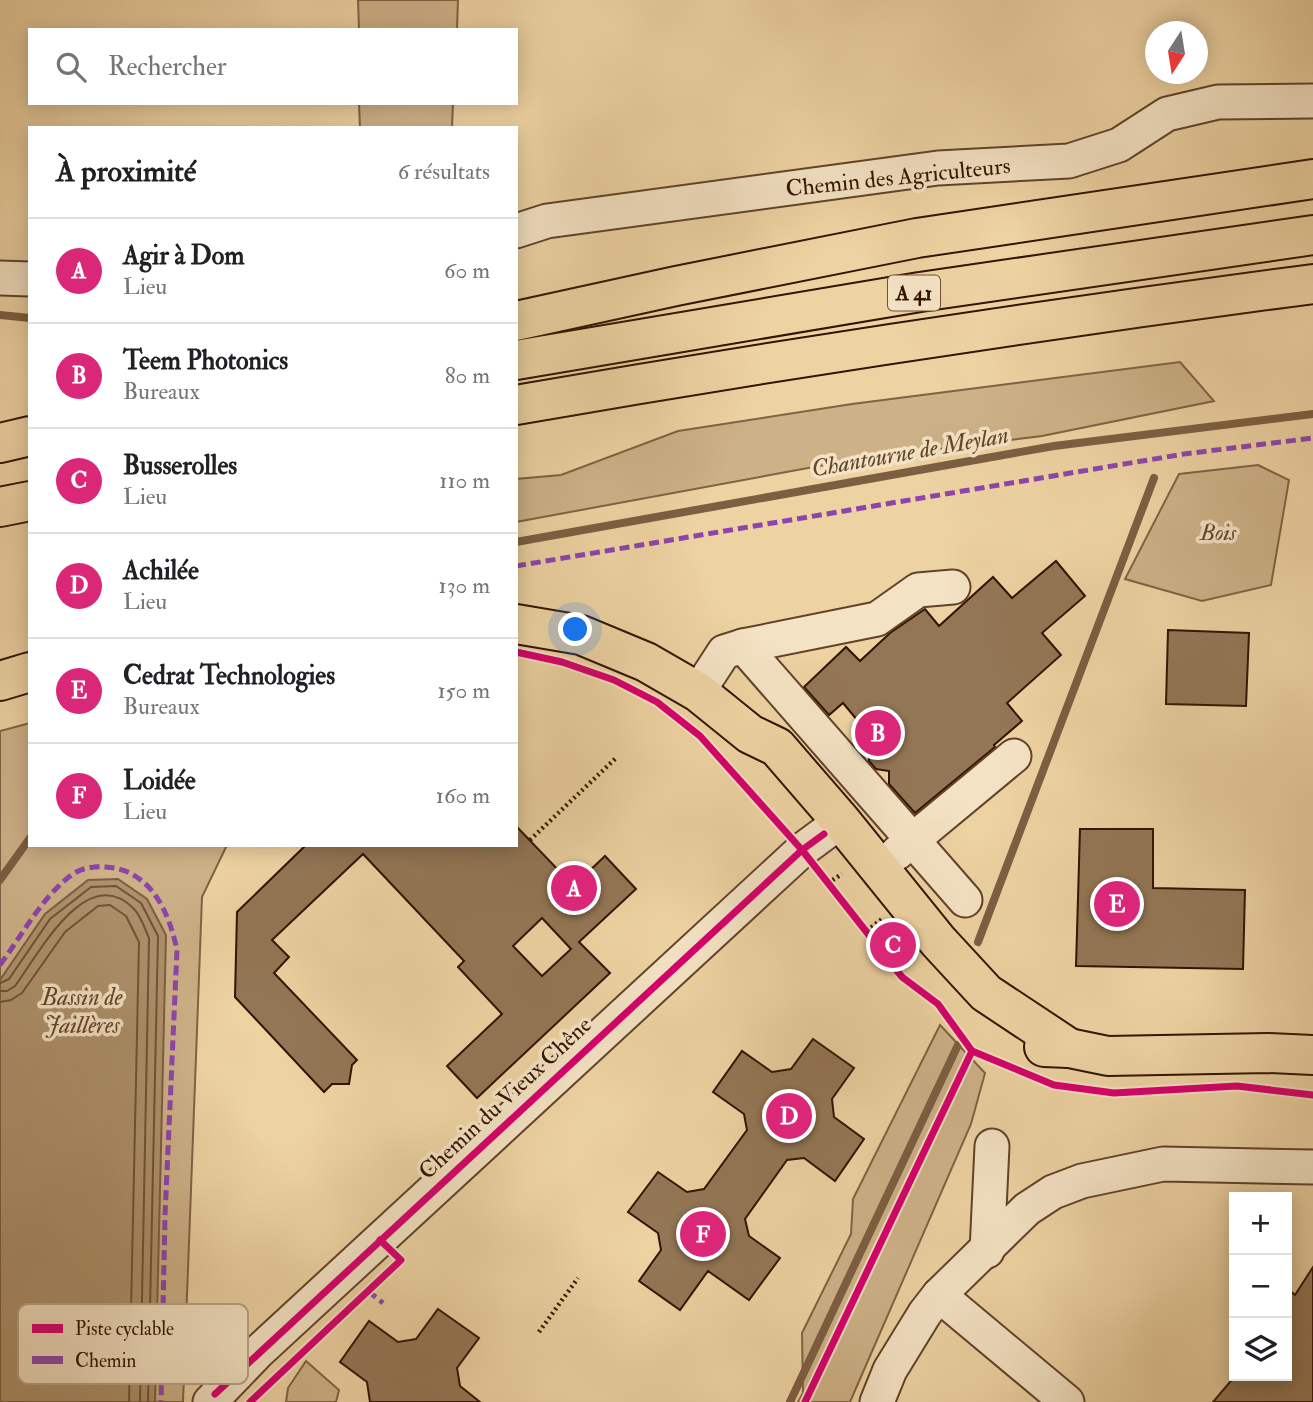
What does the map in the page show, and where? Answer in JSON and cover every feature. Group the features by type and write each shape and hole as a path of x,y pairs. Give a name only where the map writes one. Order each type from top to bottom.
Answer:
{"main road":[{"path":"518,321 689,283 917,238 1313,179"},
{"name":"A 41","path":"518,360 920,292 1313,235"},
{"name":"A 41","path":"518,405 719,370 1313,284"},
{"path":"0,443 28,436"},
{"path":"0,460 28,454"},
{"path":"0,507 28,501"},
{"path":"518,624 581,635 615,648 698,692 750,734 765,762 950,991 974,1016 1025,1047 1069,1048 1108,1056 1268,1053 1313,1055"},
{"path":"0,681 28,673"},
{"path":"822,835 880,870 938,941 986,993 1069,1048"}],"street":[{"name":"Chemin des Agriculteurs","path":"518,230 547,220 938,168 1069,161 1119,145 1167,114 1218,102 1313,101"},
{"path":"0,278 28,279"},
{"path":"698,692 724,652 877,618 918,590 953,587"},
{"path":"743,646 965,900"},
{"path":"880,870 1014,756"},
{"name":"Chemin du Vieux Chêne","path":"248,1366 822,835"},
{"path":"987,1251 992,1146"},
{"path":"877,1402 890,1370 925,1313 939,1296 1027,1209 1053,1192 1082,1181 1163,1164 1313,1167"},
{"path":"939,1296 1067,1402"},
{"name":"Chemin du Vieux Chêne","path":"213,1398 228,1384"}],"path":[{"path":"530,840 617,757"},
{"path":"822,835 836,893"},
{"path":"867,932 883,919"},
{"path":"859,922 874,941"},
{"path":"539,1332 578,1278"}],"green space":[{"path":"358,0 458,0 457,28 359,28"},
{"path":"359,105 453,105 452,126 360,126"},
{"path":"1180,362 1214,401 1042,436 857,459 518,522 518,479 561,475 678,431 852,404"},
{"name":"Bois","path":"1258,465 1289,480 1271,585 1202,601 1125,579 1179,474"},
{"name":"Bassin de Jaillères","path":"28,724 28,847 226,847 202,897 187,1304 18,1304 18,1384 184,1384 183,1402 0,1402 0,731"},
{"path":"940,1025 985,1073 971,1124 850,1402 798,1402 803,1393 802,1333 851,1234 853,1199"},
{"path":"306,1361 339,1390 336,1402 286,1402 288,1388"}],"water":[{"name":"Bassin de Jaillères","path":"118,879 147,899 166,935 157,1304 18,1304 18,1384 155,1384 155,1402 0,1402 0,980 45,914 88,880"}],"building":[{"path":"1056,561 1085,596 1042,633 1061,655 1007,703 1022,721 994,745 995,747 915,813 889,784 889,771 876,769 869,761 868,733 843,703 829,715 804,687 846,647 860,661 890,633 925,609 939,626 993,577 1012,598"},
{"path":"1168,630 1249,633 1246,706 1166,704"},
{"path":"518,828 563,875 584,876 605,856 636,889 579,942 610,973 477,1098 447,1066 502,1014 458,967 464,961 363,854 272,940 289,957 274,973 357,1060 352,1065 349,1084 332,1084 324,1092 235,997 237,912 304,847 518,847","holes":["542,918 571,949 542,976 513,946"]},
{"path":"1080,829 1153,829 1153,888 1245,890 1243,969 1076,966"},
{"path":"813,1039 854,1068 832,1099 834,1117 864,1139 835,1181 804,1158 787,1160 745,1219 749,1236 780,1258 749,1300 708,1271 680,1310 639,1281 661,1250 658,1233 628,1212 658,1172 687,1192 704,1189 747,1130 744,1114 713,1092 742,1051 772,1072 791,1069"},
{"path":"1313,1267 1313,1402 1213,1402 1231,1381 1292,1381 1292,1292 1295,1295"},
{"path":"438,1309 479,1338 457,1368 460,1386 480,1402 370,1402 367,1382 340,1362 369,1321 398,1342 416,1339"}],"waterway":[{"name":"Chantourne de Meylan","path":"0,315 28,318"},
{"name":"Chantourne de Meylan","path":"518,542 1054,446 1313,414"},
{"path":"978,942 1154,478"},
{"path":"0,880 28,841"},
{"path":"790,1402 958,1045"}],"marked path":[{"path":"518,566 1184,454 1313,438"},
{"path":"0,965 50,895 78,871 97,867 122,870 146,885 163,908 177,950 163,1304"},
{"path":"368,1291 383,1303"},
{"path":"161,1384 161,1402"}],"cycle path":[{"path":"518,652 562,662 614,680 657,702 700,736 802,850 902,977 938,1004 972,1051 1054,1085 1114,1093 1237,1086 1313,1095"},
{"path":"248,1363 802,850 824,834"},
{"path":"805,1402 972,1051"},
{"path":"250,1402 401,1260 380,1240"},
{"path":"215,1394 226,1384"}],"place":[{"name":"Teem Photonics","path":"878,733"},
{"name":"Agir à Dom","path":"574,888"},
{"name":"Cedrat Technologies","path":"1117,904"},
{"name":"Busserolles","path":"893,945"},
{"name":"Achilée","path":"789,1116"},
{"name":"Loidée","path":"703,1234"}]}
